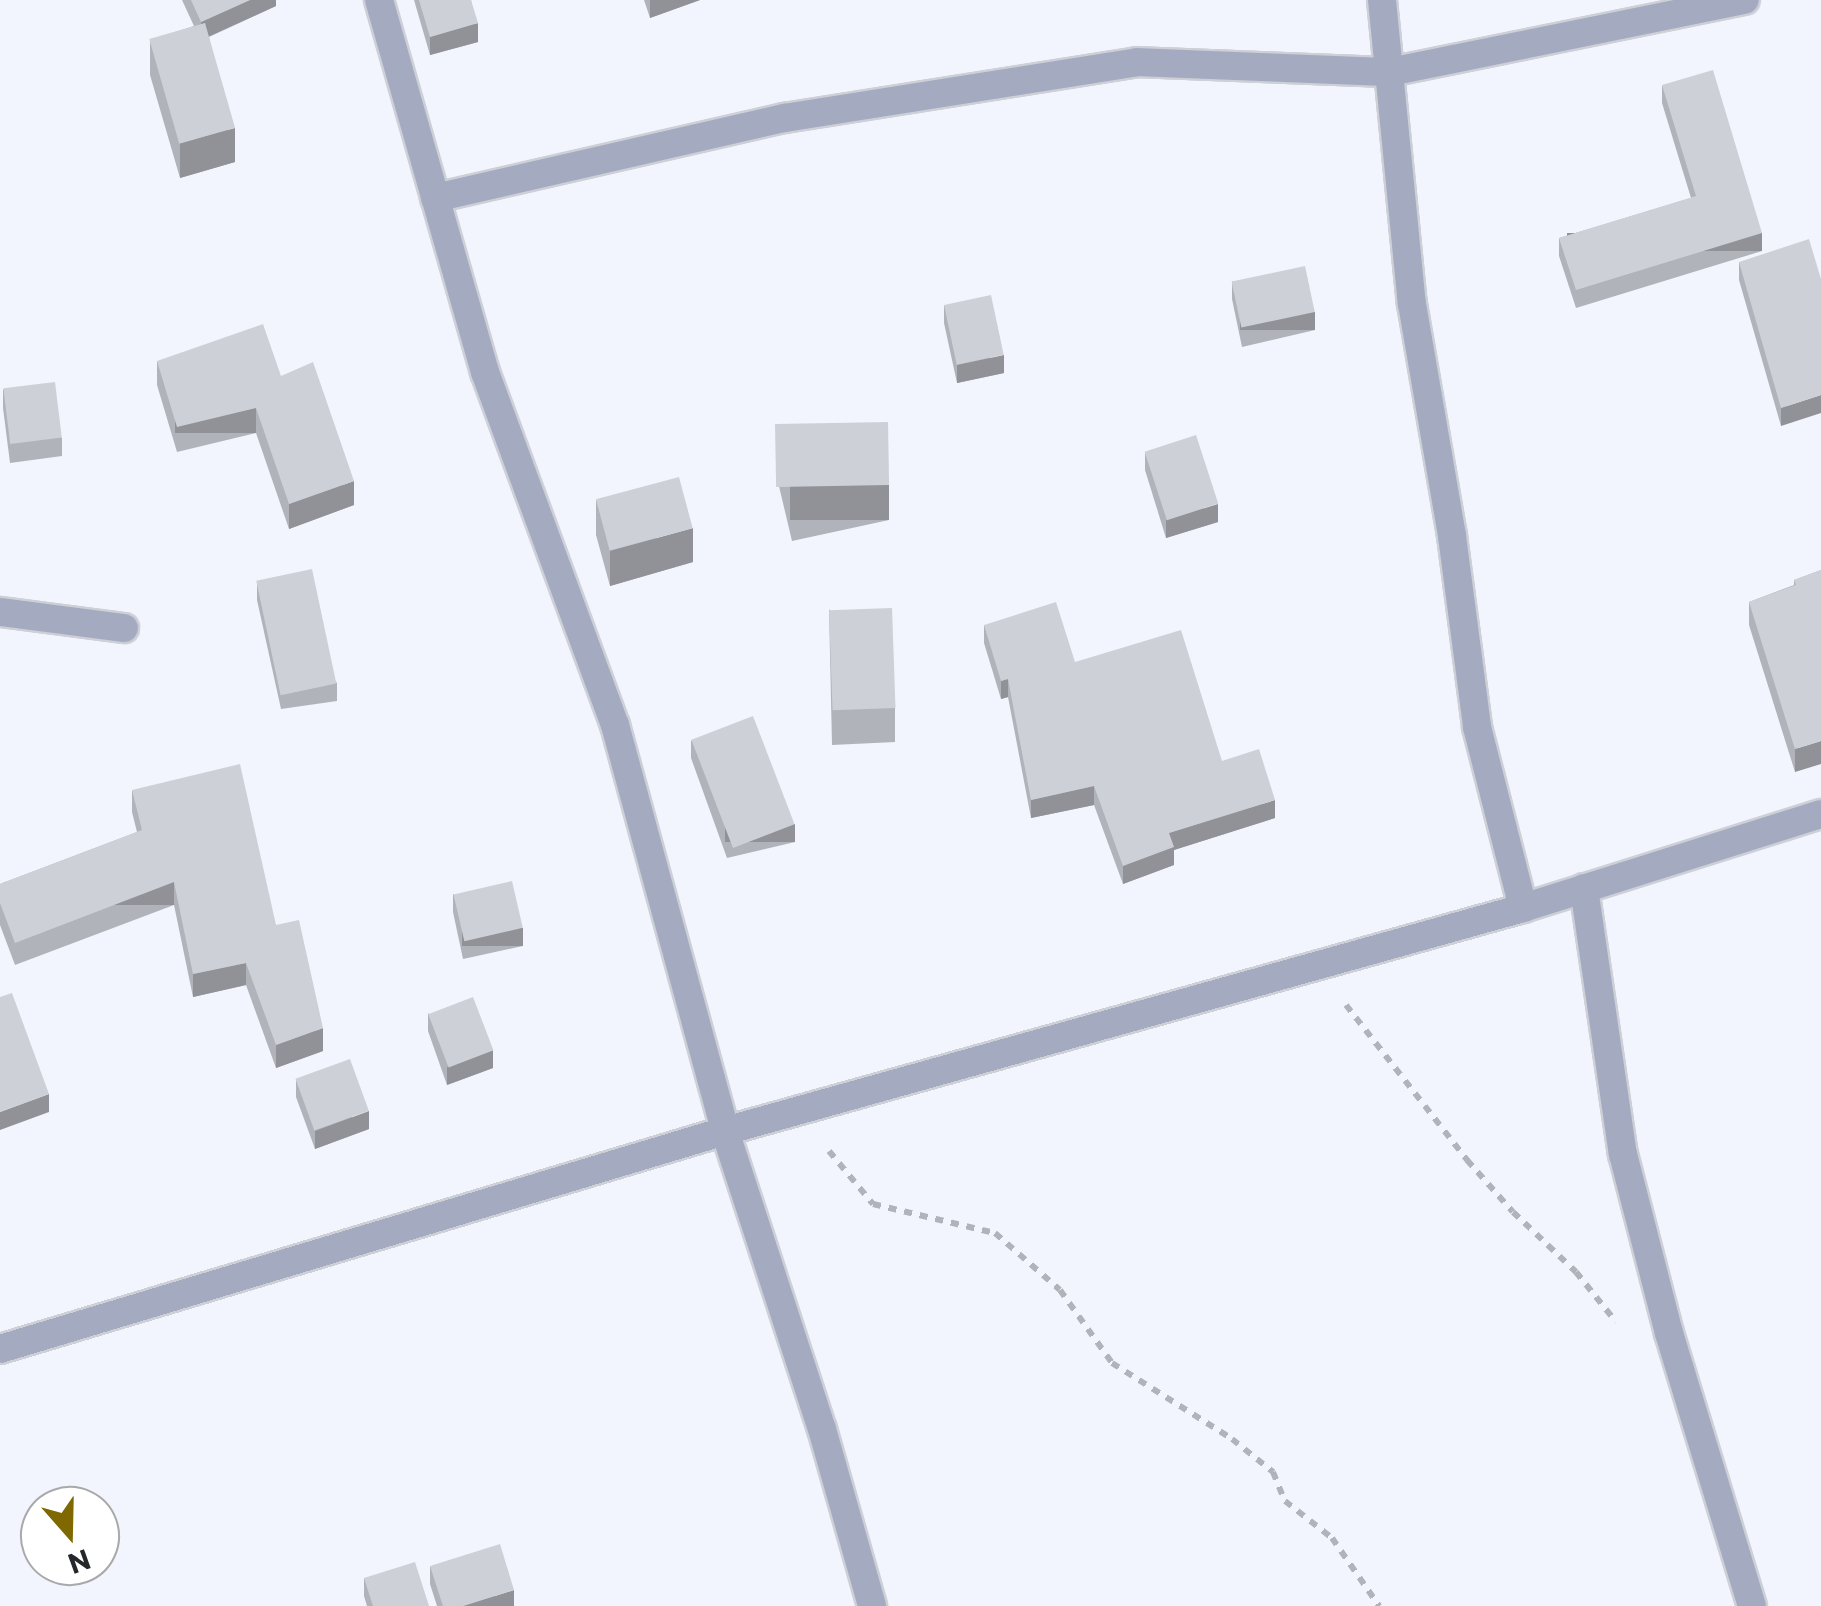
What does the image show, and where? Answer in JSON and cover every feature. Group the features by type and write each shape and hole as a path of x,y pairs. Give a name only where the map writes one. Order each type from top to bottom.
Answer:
{"street":[{"path":"379,0 485,372 615,726 725,1131 822,1429 872,1606"},
{"path":"1382,0 1412,304 1452,536 1477,727 1523,908"},
{"path":"435,198 785,118 1137,62 1390,72 1745,0"},
{"path":"0,612 124,628"},
{"path":"0,1349 725,1131 1523,908 1821,814"},
{"path":"1584,888 1624,1154 1669,1334 1752,1606"}],"path":[{"path":"1313,965 1468,1160 1513,1212 1576,1272 1625,1334"},
{"path":"779,1116 828,1150 872,1204 995,1233 1060,1290 1112,1364 1232,1439 1273,1472 1285,1501 1332,1538 1379,1606"}],"building":[{"path":"191,0 250,0 201,22"},
{"path":"419,0 471,0 478,23 430,37"},
{"path":"205,23 235,128 179,144 149,39"},
{"path":"1713,70 1762,233 1576,290 1559,238 1696,196 1662,85"},
{"path":"1809,239 1821,279 1821,395 1781,408 1739,262"},
{"path":"1305,266 1315,312 1241,328 1232,282"},
{"path":"991,295 1004,355 957,365 944,305"},
{"path":"263,324 281,376 313,362 354,481 289,504 256,408 177,427 157,361"},
{"path":"55,382 62,438 10,444 3,388"},
{"path":"888,422 889,485 776,487 775,424"},
{"path":"1196,435 1218,503 1167,520 1145,452"},
{"path":"679,477 693,528 610,550 596,499"},
{"path":"312,569 336,683 281,695 256,581"},
{"path":"1821,570 1821,741 1795,749 1749,602 1796,585 1794,580"},
{"path":"1056,602 1075,662 1181,630 1222,761 1259,749 1275,800 1169,833 1174,847 1123,866 1094,786 1031,800 1008,679 1001,681 984,625"},
{"path":"892,608 895,708 833,710 829,610"},
{"path":"753,716 795,824 733,848 691,740"},
{"path":"240,764 276,925 299,920 323,1028 276,1045 246,963 193,974 174,882 15,943 0,903 0,884 142,830 132,790"},
{"path":"512,881 523,928 464,941 454,894"},
{"path":"12,993 49,1094 0,1112 0,997"},
{"path":"473,997 493,1050 449,1067 428,1014"},
{"path":"350,1059 369,1111 314,1131 295,1079"},
{"path":"500,1544 514,1590 463,1606 443,1606 430,1566"},
{"path":"415,1562 429,1606 373,1606 364,1578"}]}
